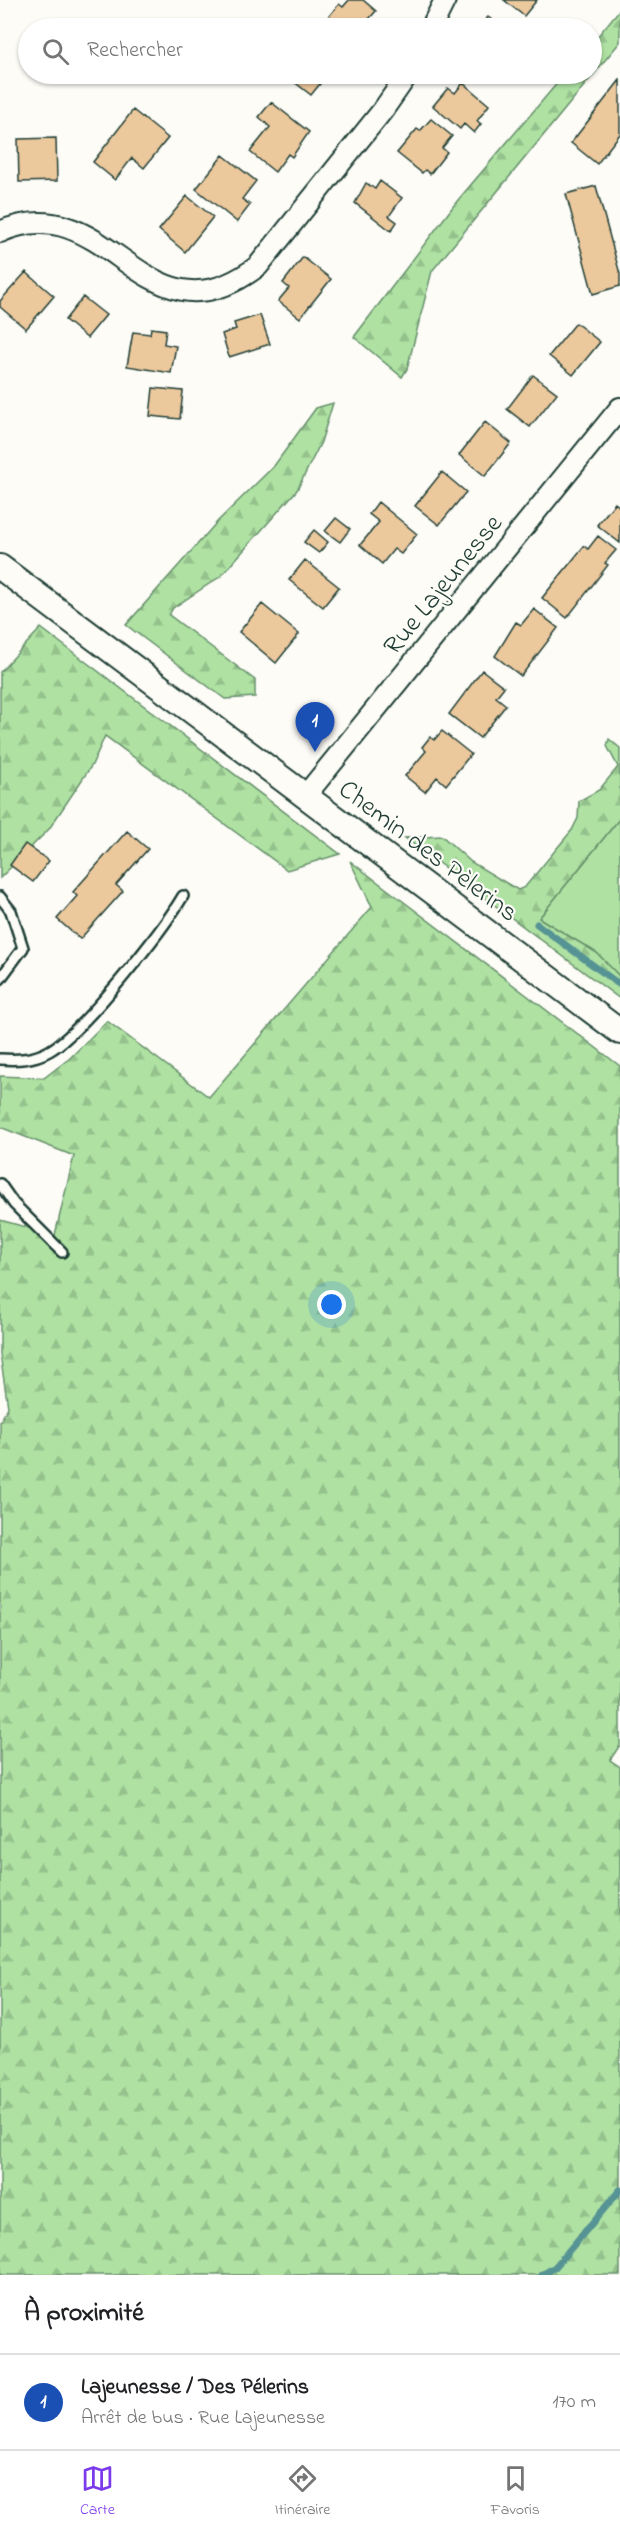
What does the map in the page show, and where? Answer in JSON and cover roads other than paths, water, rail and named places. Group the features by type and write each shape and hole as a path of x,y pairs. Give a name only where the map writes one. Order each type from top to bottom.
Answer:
{"street":[{"path":"436,18 445,0"},
{"path":"0,232 28,224 62,225 93,238 159,284 184,291 207,291 225,286 242,279 258,266 383,110 401,84"},
{"name":"Rue Lajeunesse","path":"306,795 620,408"},
{"name":"Chemin des Pèlerins","path":"0,567 620,1032"}],"lane":[{"path":"0,1059 38,1056 64,1041 140,955 183,896"},
{"path":"0,897 11,911 24,948 0,979"},
{"path":"0,1184 18,1209 62,1252"}],"waterway":[{"path":"537,924 620,985"},
{"path":"542,2275 555,2267 620,2190"}],"place":[{"name":"Lajeunesse / Des Pélerins","path":"315,752"}]}
